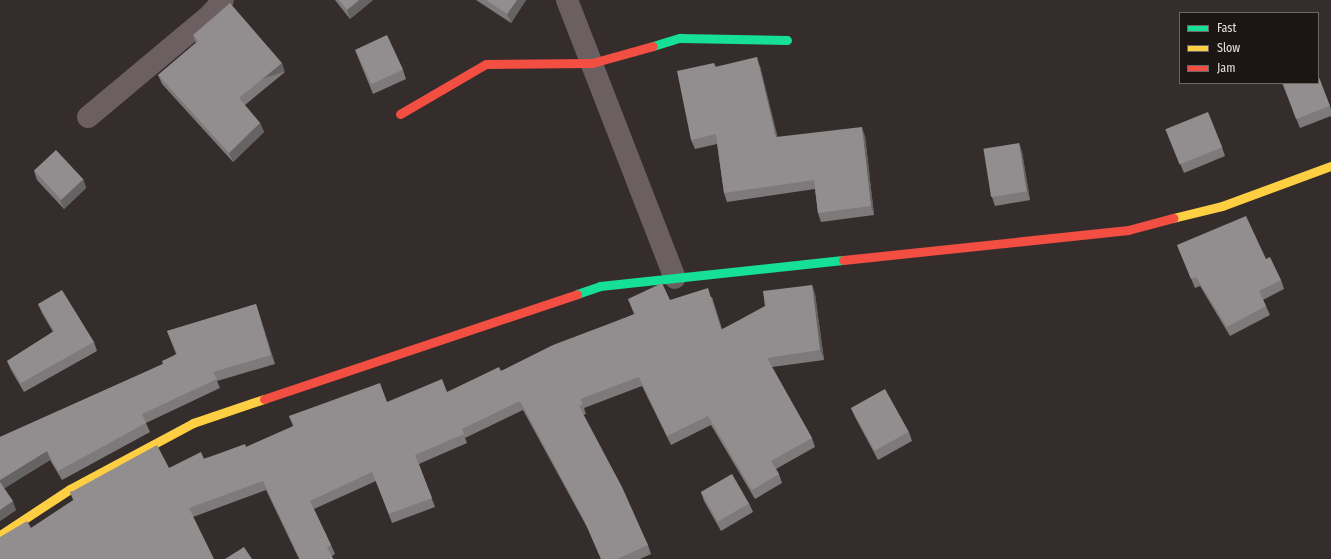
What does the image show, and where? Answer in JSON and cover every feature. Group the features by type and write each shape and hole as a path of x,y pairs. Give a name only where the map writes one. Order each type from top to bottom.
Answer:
{"street":[{"path":"88,117 211,14 223,0"},
{"path":"567,0 675,278"},
{"path":"400,114 486,64 592,63 680,38 787,40"},
{"path":"0,535 70,489 193,423 600,286 1128,230 1222,206 1301,179 1331,166"}],"building":[{"path":"339,0 359,0 347,10"},
{"path":"486,0 517,0 507,14"},
{"path":"230,3 282,63 239,98 260,123 229,153 158,75 198,41 193,35"},
{"path":"387,35 403,69 371,84 355,50"},
{"path":"757,57 776,137 862,127 871,206 818,213 814,180 724,193 716,134 691,140 677,71 714,63 715,67"},
{"path":"1319,78 1330,106 1296,119 1283,84 1319,84"},
{"path":"1208,112 1222,147 1180,164 1165,129"},
{"path":"1019,143 1027,191 991,197 983,149"},
{"path":"56,150 83,179 61,200 34,170"},
{"path":"1246,216 1266,259 1270,257 1281,280 1259,291 1266,306 1227,327 1196,277 1191,279 1177,245"},
{"path":"662,283 670,300 708,288 721,330 765,306 763,291 812,285 820,350 767,358 812,438 771,461 779,474 752,490 708,416 667,436 639,377 580,399 583,404 579,406 622,487 648,545 617,559 601,559 584,520 520,401 462,429 464,434 415,455 432,498 389,514 372,472 310,501 331,545 327,547 333,559 300,559 263,481 189,508 214,559 0,559 0,537 27,521 31,528 74,500 70,492 157,445 169,468 201,452 204,459 245,444 246,447 294,426 289,416 380,383 387,402 442,379 447,392 499,367 501,371 553,345 635,314 628,299"},
{"path":"62,290 94,342 21,383 7,361 54,331 38,304"},
{"path":"256,304 271,355 213,372 217,379 142,414 146,423 58,471 47,451 0,480 0,437 163,364 162,361 177,354 167,331"},
{"path":"885,389 909,432 875,451 851,408"},
{"path":"732,474 749,503 718,521 701,492"},
{"path":"0,482 13,501 0,510"},
{"path":"244,547 252,559 225,559"}],"traffic: fast":[{"path":"653,46 680,38 787,40"},
{"path":"577,294 600,286 843,260"}],"traffic: slow":[{"path":"1173,218 1222,206 1331,166"},
{"path":"0,535 70,489 193,423 264,399"}],"traffic: jam":[{"path":"400,114 486,64 592,63 653,46"},
{"path":"843,260 1128,230 1173,218"},
{"path":"264,399 577,294"}]}
